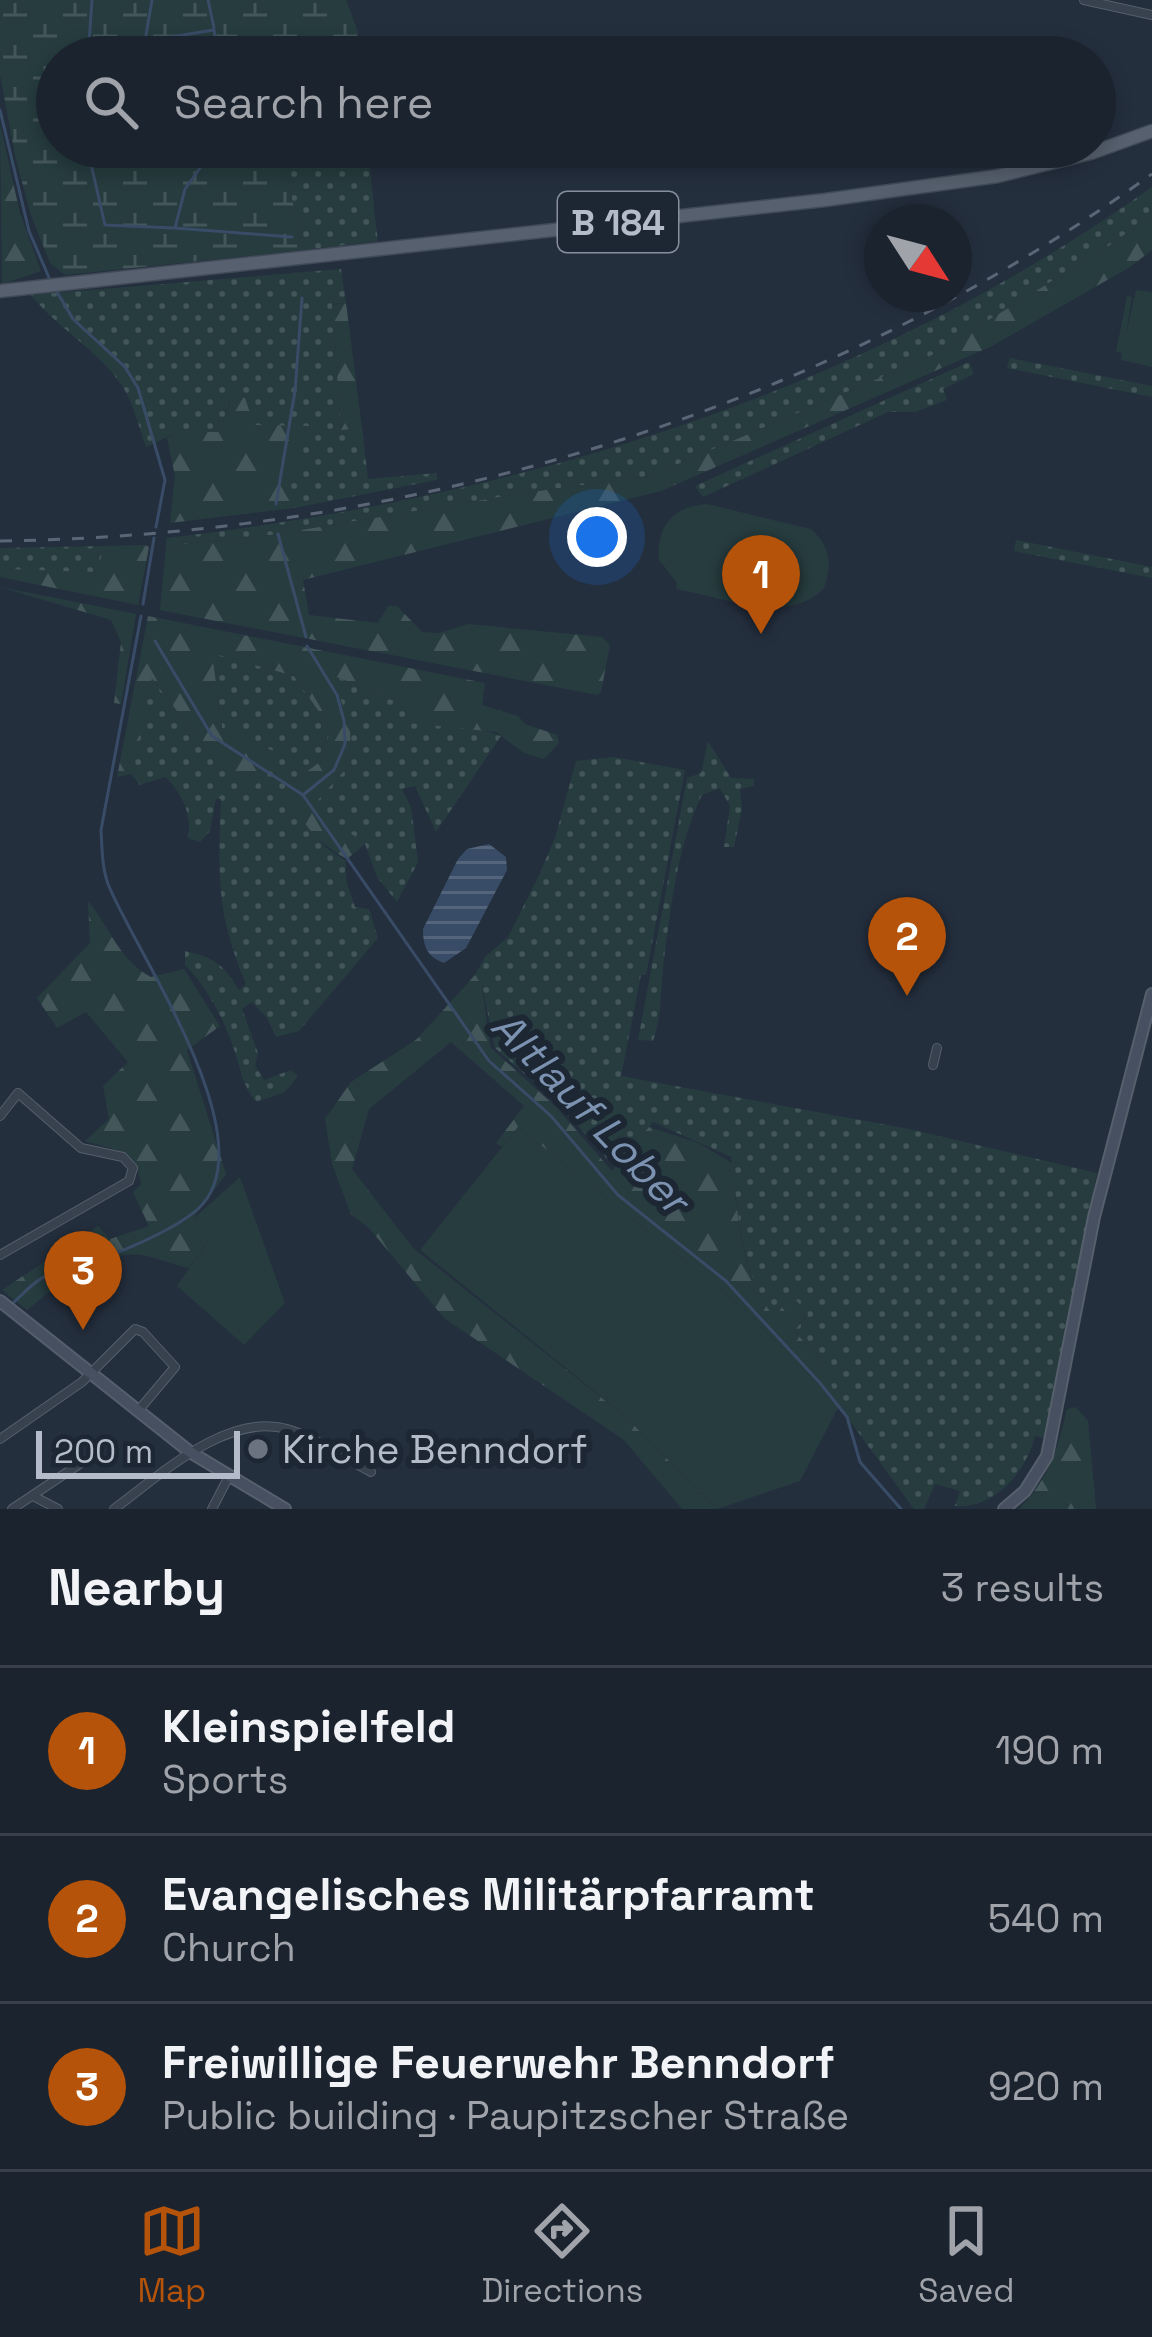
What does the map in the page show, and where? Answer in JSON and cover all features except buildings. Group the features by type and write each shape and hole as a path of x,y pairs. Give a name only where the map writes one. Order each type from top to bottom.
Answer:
{"main road":[{"name":"B 184","path":"1116,144 1152,131"},
{"name":"B 184","path":"0,291 802,202 1030,168"}],"street":[{"path":"1084,0 1152,15"},
{"path":"1004,1509 1039,1472 1047,1456 1094,1217 1152,994"},
{"path":"933,1065 937,1048"},
{"path":"0,1116 18,1093 80,1148 130,1162 133,1176 0,1255"},
{"path":"0,1301 190,1452 285,1509"},
{"path":"0,1439 91,1373 131,1331 143,1332 176,1367 138,1411"},
{"path":"114,1509 190,1452 241,1430 272,1426 296,1432 371,1472"},
{"path":"12,1509 81,1462"},
{"path":"212,1509 228,1478"},
{"path":"32,1495 58,1509"}],"green space":[{"path":"0,0 346,0 358,32 358,36 36,36 36,168 285,168 303,250 65,275 50,263 31,215 0,75"},
{"path":"0,124 20,213 41,271 2,284"},
{"path":"285,168 370,168 378,241 303,250"},
{"path":"1152,187 1152,214 1112,244 929,357 650,476 271,535 166,546 167,538 429,495 557,464 682,425 805,379 946,312 972,312 972,298 1040,260"},
{"path":"1152,214 1152,250 992,346 661,491 303,580 309,615 378,623 388,606 397,606 422,632 439,633 468,624 602,637 610,645 597,695 160,610 166,546 271,535 650,476 929,357 1112,244"},
{"path":"341,269 346,303 332,304 341,429 362,428 368,479 437,473 437,480 294,508 268,450 230,399 220,432 178,432 146,447 121,384 31,295"},
{"path":"1136,290 1152,292 1152,367 1121,360 1122,353 1116,352 1127,296 1132,297 1126,334"},
{"path":"346,303 362,428 341,430 332,305"},
{"path":"1010,358 1152,386 1152,397 1007,368"},
{"path":"969,362 974,374 943,389 947,400 915,412 888,412 703,497 695,486"},
{"path":"231,398 245,398 254,425 311,426 289,488 294,508 170,523 175,476 167,438 178,432 220,432"},
{"path":"707,504 811,529 828,556 824,588 809,599 774,607 676,589 677,583 659,560 660,537 676,514"},
{"path":"1016,540 1152,567 1152,578 1014,551"},
{"path":"105,546 97,573 0,569 0,548"},
{"path":"105,546 149,547 138,605 0,577 0,569 96,572"},
{"path":"0,587 136,614 121,704 114,703 121,642 111,620"},
{"path":"148,616 485,683 482,705 557,735 559,743 544,759 524,753 496,732 411,723 402,704 337,677 334,680 350,727 351,763 318,800 324,814 365,844 347,859 310,829 285,788 321,761 331,729 294,676 212,653 222,728 280,754 252,790 203,745 151,677 131,774 117,777"},
{"path":"211,652 294,676 331,729 321,761 285,788 325,847 346,861 346,880 355,907 369,909 378,938 299,1031 276,1037 252,1002 242,1009 258,1053 255,1065 264,1080 291,1070 298,1076 285,1092 256,1102 220,1015 185,965 185,951 195,953 217,963 239,990 246,984 229,936 221,893 221,799 216,799 210,831 200,842 188,838 181,796 165,777 140,785 131,774 150,676 203,745 279,755 222,728"},
{"path":"337,677 501,736 436,832 415,786 402,789 411,807 418,862 397,902 377,877 365,844 323,814 318,799 351,763 350,727 333,680"},
{"path":"708,741 731,778 754,779 754,786 740,789 742,809 734,847 724,847 730,806 720,788 702,795 693,814 676,879 656,1032 653,1041 638,1040 687,778 701,773"},
{"path":"614,757 685,770 646,975 641,975 621,1076 909,1129 1097,1173 1045,1438 1035,1436 1017,1474 984,1501 955,1506 960,1491 935,1484 924,1509 914,1509 839,1406 822,1361 794,1331 808,1314 773,1317 762,1299 747,1261 731,1157 653,1122 616,1169 557,1102 495,1048 482,985 475,975 485,957 508,937 539,875 555,838 576,761"},
{"path":"88,901 140,970 151,977 184,969 220,1026 187,1050 226,1174 194,1217 208,1241 189,1268 141,1255 110,1258 80,1272 27,1310 2,1290 98,1226 110,1239 149,1226 133,1192 141,1184 134,1164 122,1153 85,1141 109,1119 103,1086 128,1062 86,1012 57,1028 37,998 90,943"},
{"path":"475,975 482,985 490,1047 556,1107 612,1171 649,1127 698,1143 732,1163 742,1243 754,1282 774,1317 792,1296 808,1313 794,1331 822,1361 840,1408 743,1308 518,1127 502,1147 496,1143 524,1106 451,1042 369,1109 352,1169 413,1248 626,1417 717,1509 682,1509 624,1440 444,1318 369,1228 351,1214 332,1164 325,1119 351,1082 417,1039"},
{"path":"518,1127 743,1308 839,1406 800,1481 717,1509 626,1417 420,1250"},
{"path":"240,1177 285,1303 244,1345 177,1286 208,1241 194,1218"},
{"path":"1076,1407 1088,1421 1096,1509 1019,1509 1051,1463 1067,1409"}],"water":[{"path":"489,844 506,857 507,870 466,948 444,963 427,950 423,929 458,859 467,849"}],"waterway":[{"path":"89,36 92,0"},
{"path":"146,36 152,0"},
{"path":"208,0 214,28"},
{"path":"176,36 214,30 215,36"},
{"path":"0,110 29,231 50,280"},
{"path":"92,168 105,225 173,228"},
{"path":"200,168 185,189 175,228 292,237"},
{"path":"57,292 73,319 125,367 138,388 165,480 156,527"},
{"path":"276,504 295,391 302,298"},
{"path":"278,534 306,637"},
{"path":"143,604 154,538"},
{"path":"12,1304 43,1277 105,1257 173,1226 199,1208 216,1178 218,1139 208,1094 190,1046 108,884 103,864 101,830 141,616"},
{"name":"Altlauf Lober","path":"155,641 212,736 303,795 489,1061 551,1116 618,1195 726,1281 820,1383 847,1417 860,1462 901,1509"},
{"path":"303,795 334,770 345,744 337,695 307,646"}],"railway":[{"path":"0,541 153,533 306,515 456,486 604,445 749,394 889,332 1023,258 1152,174"}],"place":[{"name":"Kleinspielfeld","path":"761,634"},
{"name":"Evangelisches Militärpfarramt","path":"907,996"},
{"name":"Freiwillige Feuerwehr Benndorf","path":"83,1330"},
{"name":"Kirche Benndorf","path":"258,1449"}]}
